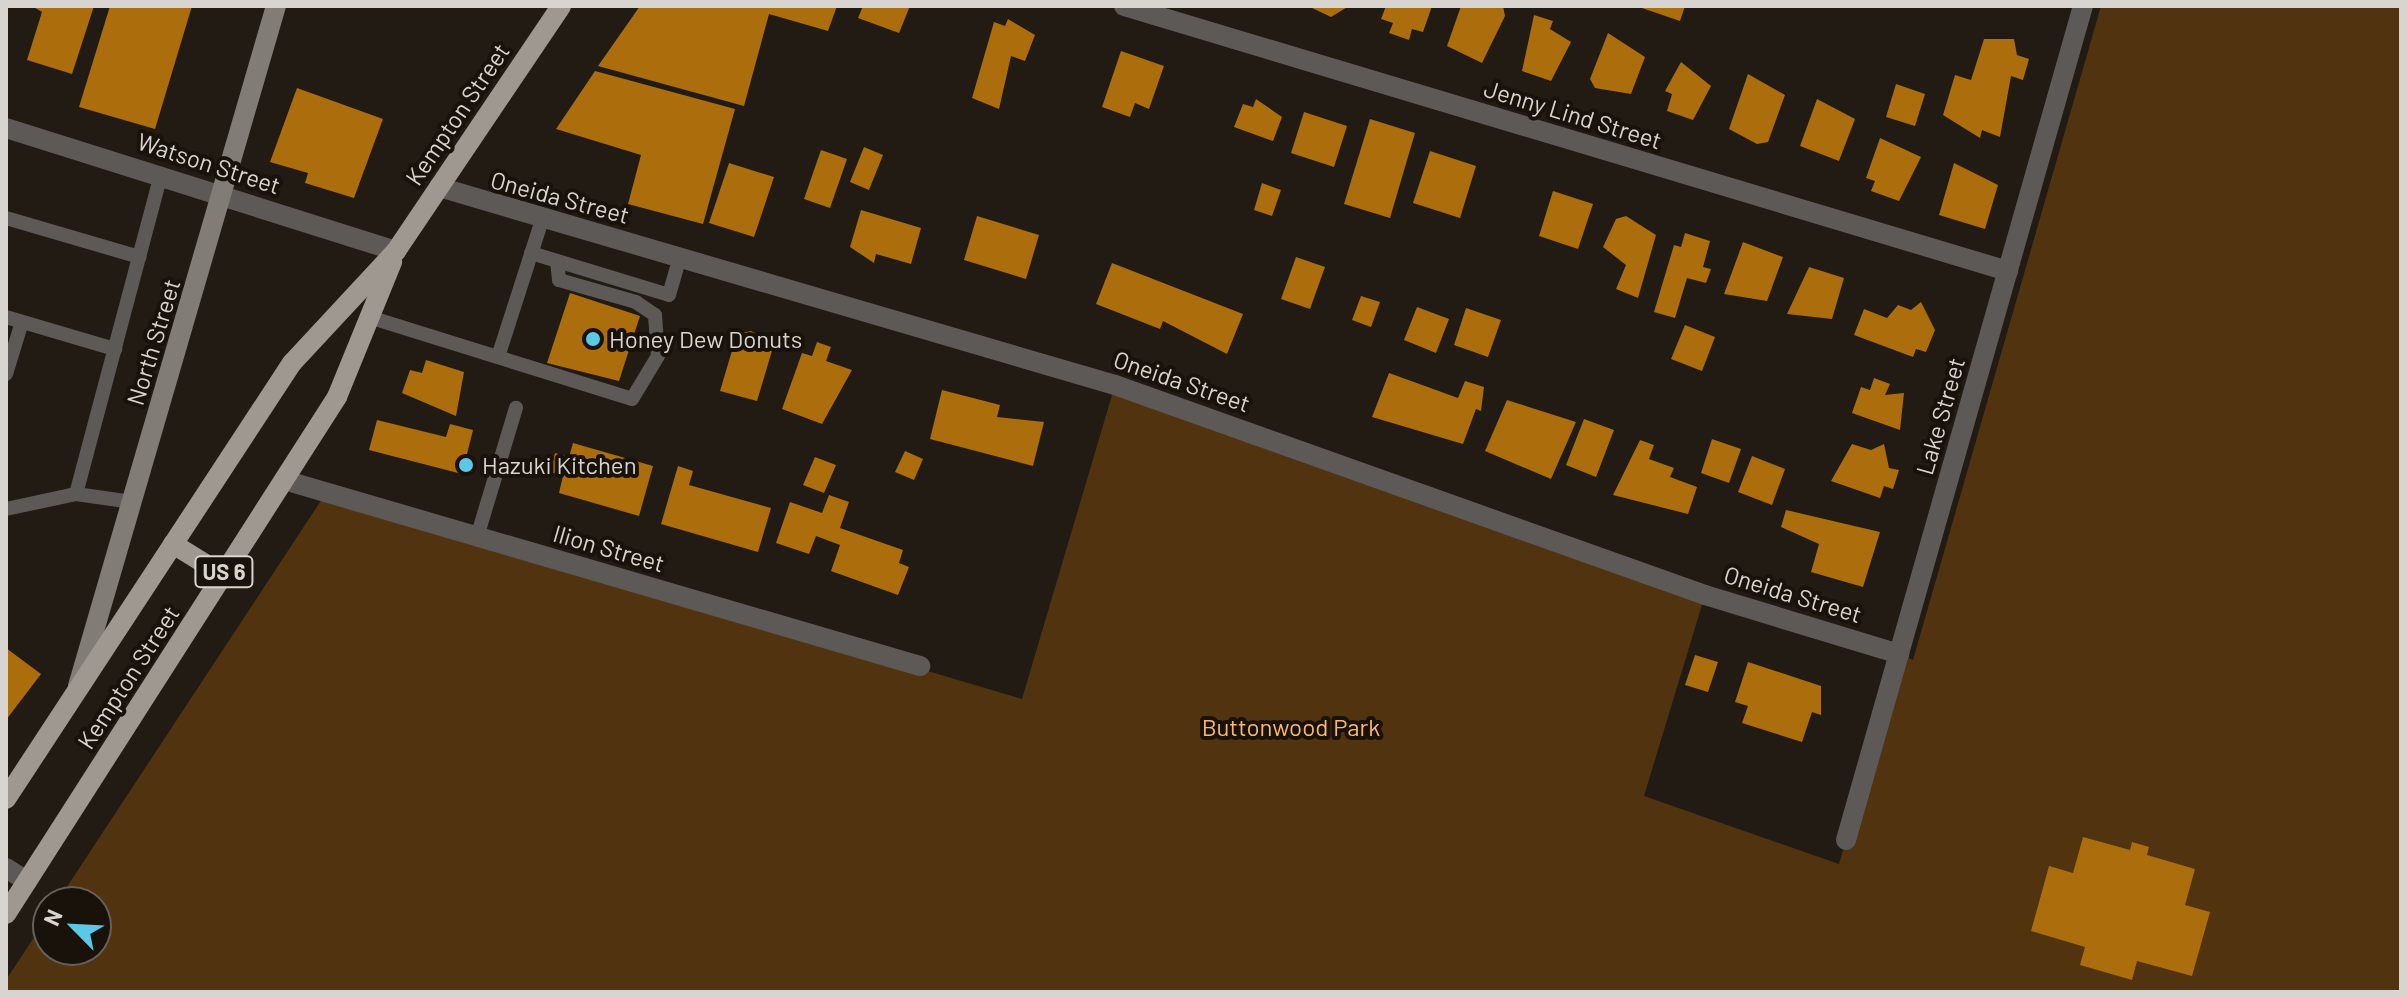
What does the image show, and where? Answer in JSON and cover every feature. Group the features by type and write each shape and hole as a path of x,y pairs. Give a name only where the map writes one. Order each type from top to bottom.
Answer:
{"main road":[{"name":"Kempton Street","path":"6,799 292,363 396,251 561,6"},
{"name":"Kempton Street","path":"6,914 337,397 396,251"},
{"path":"173,544 223,575"}],"street":[{"name":"North Street","path":"77,691 276,6"},
{"name":"Jenny Lind Street","path":"1124,6 2008,271"},
{"name":"Lake Street","path":"1846,840 2083,6"},
{"name":"Watson Street","path":"6,128 161,174 396,251"},
{"name":"Oneida Street","path":"439,187 542,220 680,257 1115,385 1705,595 1899,654"},
{"name":"Ilion Street","path":"284,480 920,666"},
{"path":"6,868 27,881"}],"lane":[{"path":"76,494 161,174"},
{"path":"6,218 139,257"},
{"path":"498,357 542,220"},
{"path":"531,253 669,295 680,257"},
{"path":"369,317 632,399 645,385 658,356 655,315 636,302 559,280 557,261"},
{"path":"6,317 115,349"},
{"path":"6,374 22,322"},
{"path":"477,537 516,408"},
{"path":"6,509 76,494 132,502"}],"green space":[{"name":"Buttonwood Park","path":"2101,6 2401,6 2401,992 6,992 6,980 32,940 32,966 112,966 112,886 68,886 326,493 1022,699 1115,385 1705,595 1644,796 1839,864 1899,654 1913,660"}],"building":[{"path":"32,6 94,6 72,74 27,60 42,12"},
{"path":"110,6 192,6 155,129 79,107"},
{"path":"640,6 837,6 828,31 769,14 744,106 598,66"},
{"path":"863,6 910,6 899,33 858,18"},
{"path":"1308,6 1349,6 1331,17"},
{"path":"1386,6 1432,6 1423,32 1412,29 1409,40 1389,33 1393,23 1381,19"},
{"path":"1461,6 1503,6 1505,16 1482,63 1447,46"},
{"path":"1636,6 1685,6 1680,21"},
{"path":"1534,15 1553,21 1550,29 1571,42 1551,81 1522,71"},
{"path":"1008,19 1035,35 1025,61 1011,56 999,109 972,98 994,22 1005,26"},
{"path":"1608,33 1645,57 1631,94 1595,88 1590,79"},
{"path":"1984,39 2014,39 2017,55 2029,59 2023,80 2011,76 2000,137 1982,130 1980,138 1943,115 1955,75 1971,80"},
{"path":"1121,51 1164,66 1149,109 1135,103 1130,117 1102,107"},
{"path":"1681,62 1711,86 1693,120 1667,111 1672,94 1665,91"},
{"path":"595,71 735,109 703,224 628,204 641,155 556,129"},
{"path":"1748,74 1785,95 1768,142 1757,144 1729,129"},
{"path":"1896,84 1925,94 1915,126 1886,117"},
{"path":"297,88 383,119 354,198 305,183 308,173 270,162"},
{"path":"1256,99 1282,117 1273,141 1234,127 1243,104 1253,107"},
{"path":"1817,99 1855,119 1839,161 1800,146"},
{"path":"1304,112 1347,126 1334,167 1291,153"},
{"path":"1370,119 1415,133 1390,218 1344,204"},
{"path":"1880,138 1921,157 1899,201 1871,191 1875,181 1866,178"},
{"path":"864,147 883,155 869,190 850,182"},
{"path":"821,150 847,159 830,208 804,199"},
{"path":"1430,151 1476,166 1460,218 1413,203"},
{"path":"729,163 774,177 754,237 709,223"},
{"path":"1954,163 1998,185 1985,229 1939,215"},
{"path":"1262,183 1281,190 1272,216 1254,210"},
{"path":"1553,191 1593,204 1578,249 1539,236"},
{"path":"861,210 921,228 911,264 876,254 874,263 850,247"},
{"path":"977,216 1039,235 1026,279 964,260"},
{"path":"1626,216 1656,235 1638,298 1616,289 1626,265 1603,247 1616,219"},
{"path":"1685,233 1710,241 1703,267 1711,269 1706,283 1687,278 1675,318 1654,312 1674,245 1681,247"},
{"path":"1743,242 1783,257 1767,301 1724,294"},
{"path":"1296,257 1325,267 1310,309 1281,299"},
{"path":"1112,263 1243,314 1227,354 1163,321 1160,329 1096,304"},
{"path":"1809,267 1844,278 1832,319 1787,314"},
{"path":"570,293 640,316 619,381 547,363"},
{"path":"1361,296 1380,302 1371,327 1352,320"},
{"path":"1921,302 1935,330 1926,352 1916,349 1913,357 1854,335 1864,309 1887,318 1898,305 1911,310"},
{"path":"1417,307 1449,319 1436,353 1404,340"},
{"path":"1466,308 1501,320 1488,357 1454,345"},
{"path":"1685,325 1715,337 1702,371 1671,359"},
{"path":"751,331 774,344 757,401 720,391 737,334"},
{"path":"817,342 831,347 826,361 852,370 822,424 782,409 802,353 812,356"},
{"path":"426,360 464,372 456,416 402,393 410,370 422,373"},
{"path":"1389,373 1458,398 1465,381 1484,387 1481,411 1476,409 1463,444 1372,417"},
{"path":"1874,378 1890,384 1885,395 1904,393 1900,430 1852,413 1861,387 1870,390"},
{"path":"942,390 1000,405 997,417 1044,422 1033,466 930,439"},
{"path":"1507,400 1576,422 1551,479 1485,451"},
{"path":"1584,419 1614,430 1596,477 1566,465"},
{"path":"377,420 446,437 450,424 473,430 462,474 369,450"},
{"path":"1712,439 1741,449 1729,483 1701,473"},
{"path":"1640,440 1654,445 1649,459 1674,468 1670,477 1697,487 1688,514 1613,495"},
{"path":"573,443 653,466 639,516 559,493 563,476 550,472 555,453 569,457"},
{"path":"1852,444 1871,450 1884,444 1889,468 1899,470 1893,489 1884,486 1880,498 1831,481"},
{"path":"905,451 923,459 914,480 895,472"},
{"path":"1752,456 1785,469 1772,505 1738,492"},
{"path":"815,457 836,465 824,493 803,485"},
{"path":"678,466 693,471 689,485 771,508 758,552 661,524"},
{"path":"829,495 849,502 840,528 903,550 899,563 909,567 898,595 831,571 840,545 816,536 809,554 776,543 790,502 822,513"},
{"path":"1786,510 1880,532 1863,587 1811,572 1819,544 1781,527"},
{"path":"6,648 41,674 6,720"},
{"path":"1695,655 1718,662 1708,692 1685,685"},
{"path":"1748,662 1821,686 1821,715 1812,712 1802,742 1742,723 1748,706 1735,702"},
{"path":"2083,837 2130,850 2132,842 2149,847 2147,855 2195,869 2185,905 2210,912 2192,976 2137,961 2132,980 2080,965 2085,947 2031,931 2049,866 2073,873"}],"place":[{"name":"Honey Dew Donuts","path":"593,339"},
{"name":"Hazuki Kitchen","path":"466,465"}]}
